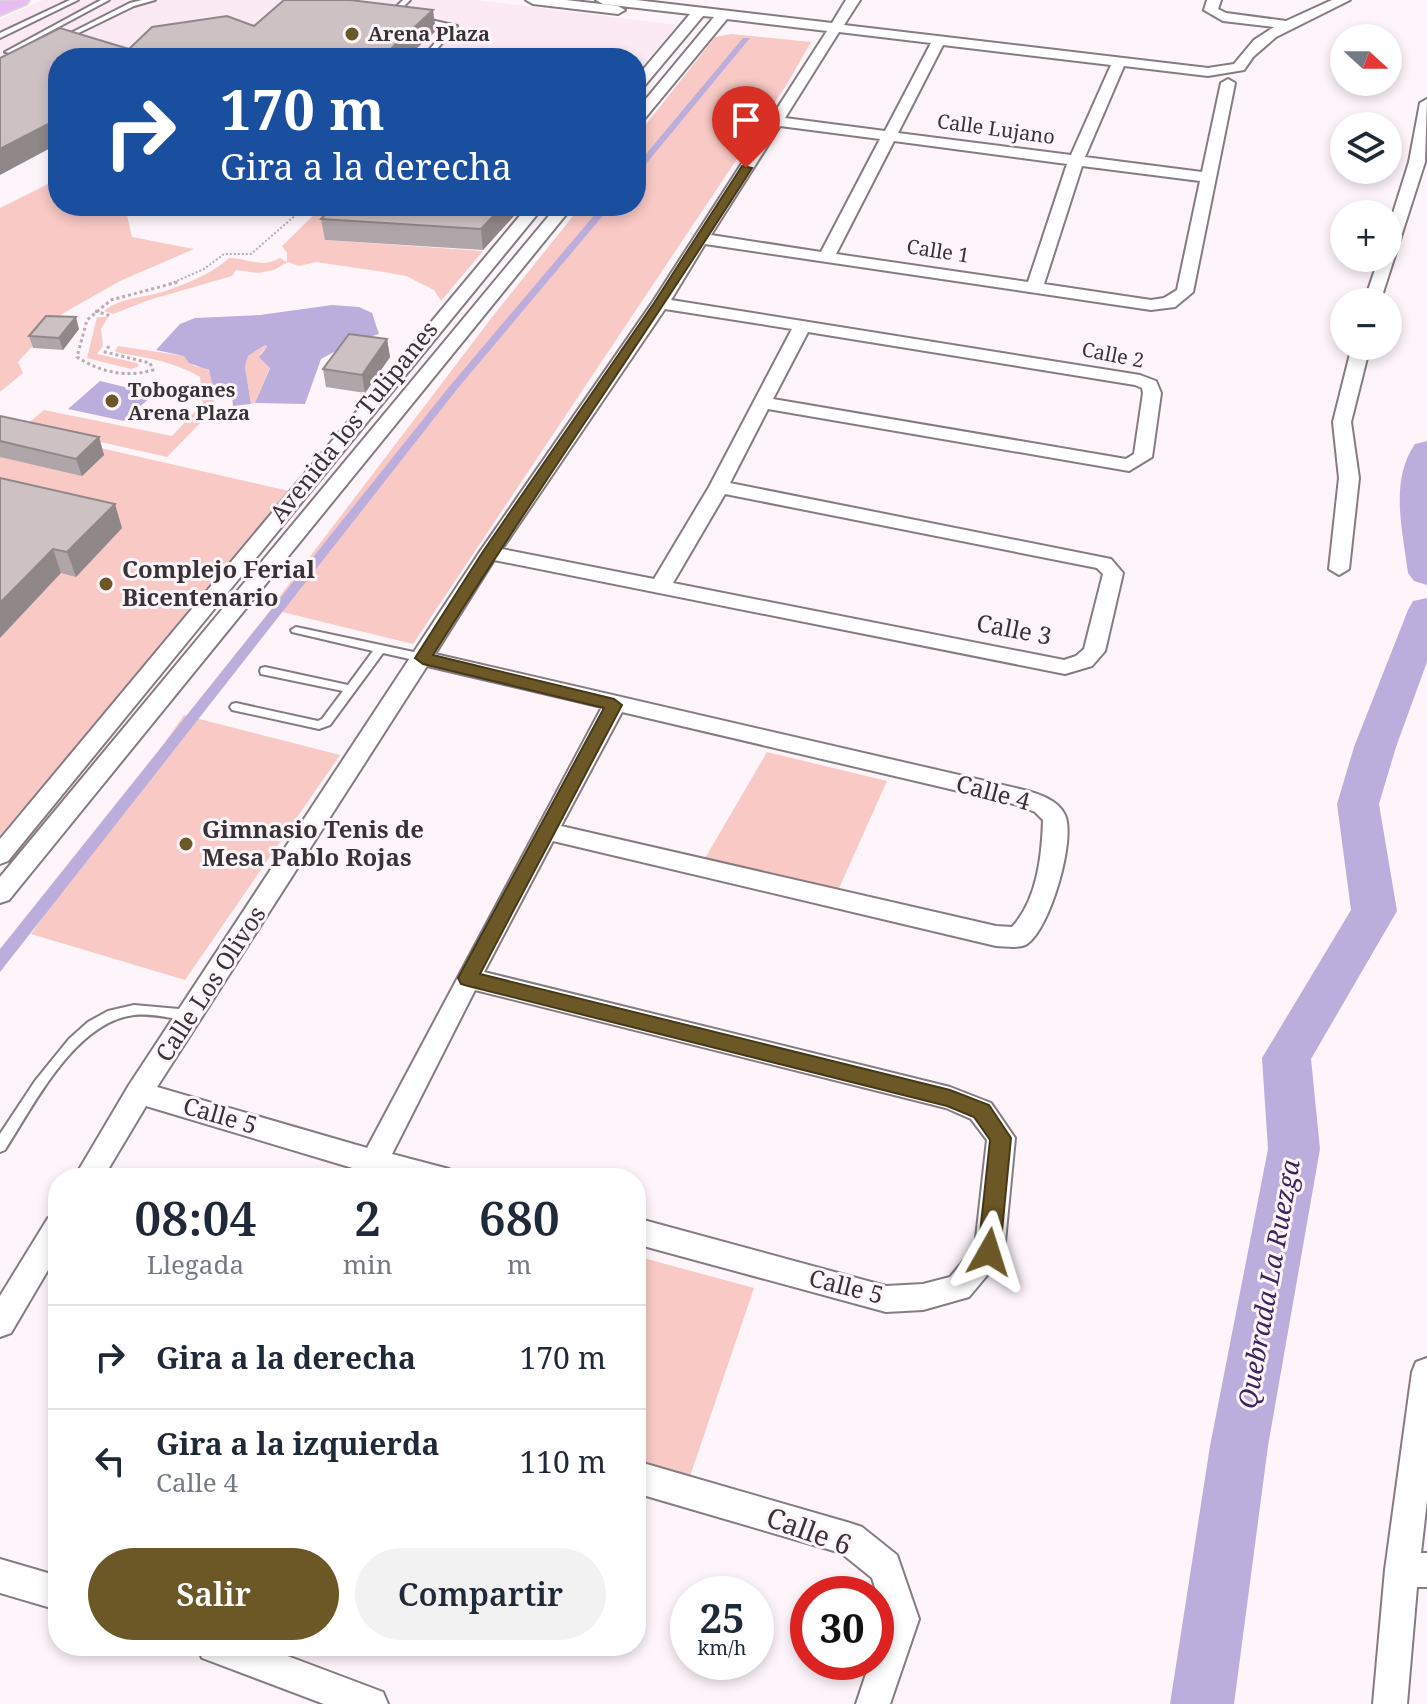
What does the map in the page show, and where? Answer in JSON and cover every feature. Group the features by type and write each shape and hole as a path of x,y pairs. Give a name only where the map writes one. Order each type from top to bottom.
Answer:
{"main road":[{"path":"0,9 19,0"}],"street":[{"path":"533,0 696,15 832,32 939,40 1208,72 1227,77"},
{"path":"603,0 696,15"},
{"name":"Calle Los Olivos","path":"94,1168 139,1093 489,553 660,303 853,0"},
{"path":"1214,0 1211,10 1223,17 1289,25"},
{"path":"1209,178 1227,77 1239,67 1248,52 1289,25 1343,0"},
{"path":"646,75 696,15"},
{"path":"646,108 720,18"},
{"path":"827,256 939,40"},
{"path":"1035,287 1076,160 1119,61"},
{"path":"1402,211 1417,162 1427,103"},
{"name":"Calle Lujano","path":"776,121 1209,178"},
{"name":"Calle 1","path":"702,239 1151,305 1169,303 1185,292 1209,178"},
{"name":"Avenida los Tulipanes","path":"0,855 528,216"},
{"name":"Avenida los Tulipanes","path":"0,894 557,216"},
{"path":"513,234 538,238"},
{"name":"Calle 2","path":"660,303 1140,380 1150,385 1152,393 1143,457 1129,465 764,403"},
{"path":"661,585 719,487 802,326"},
{"path":"1339,569 1349,478 1342,422 1358,360"},
{"name":"Calle 3","path":"489,553 1065,667 1084,661 1094,651 1113,573 1104,563 719,487"},
{"name":"Calle 4","path":"423,658 614,705 1024,798 1043,806 1055,818 1040,909 1030,927 1018,937 996,936 546,831"},
{"path":"371,1168 468,978 614,705"},
{"name":"Calle 5","path":"468,978 950,1098 981,1111 1001,1138 989,1252 959,1288 923,1297 886,1299 646,1234"},
{"name":"Calle 5","path":"139,1093 364,1168"},
{"path":"0,1323 48,1244"},
{"path":"1390,1704 1414,1570 1427,1372"},
{"name":"Calle 6","path":"646,1480 850,1539 885,1567 902,1619 873,1704"},
{"path":"0,1576 48,1590"},
{"path":"241,1656 371,1704"}],"lane":[{"path":"0,36 75,0"},
{"path":"0,58 4,51 106,0"},
{"path":"45,48 133,2 152,0"},
{"path":"384,9 397,14 407,0"},
{"path":"412,19 454,26 434,48"},
{"path":"296,630 423,658"},
{"path":"236,707 319,725 333,717 380,649"},
{"path":"265,671 351,689"},
{"path":"0,1146 64,1052 91,1027 133,1009 190,1015"}],"path":[{"path":"109,346 105,352 150,363 153,370 139,376 90,367 77,357 87,320 111,300 178,282 204,269 224,254 251,254 295,216"},
{"path":"95,311 111,316"}],"shaded area":[{"path":"43,0 477,0 677,25 646,62 646,48 48,48 48,78 0,175 0,19"},
{"path":"731,34 811,42 787,84 413,644 270,609 573,216 646,216 646,124 715,37"},
{"path":"743,38 750,38 646,164 646,154"},
{"path":"48,184 48,216 127,216 132,237 194,249 120,281 62,314 18,362 23,373 0,392 0,208"},
{"path":"313,216 349,216 326,240 483,251 441,301 434,290 406,276 316,262 299,266 288,262 274,270 258,273 236,270 232,276 113,314 104,311 123,301 187,283 229,258 266,263 280,258 287,262 287,253 282,246"},
{"path":"594,216 603,216 458,388 0,972 0,949 449,387"},
{"path":"332,305 359,307 372,313 379,334 353,342 321,359 305,404 255,403 270,368 259,357 267,347 265,345 248,356 245,367 251,404 233,406 232,396 216,399 209,370 189,363 184,356 156,350 180,324 195,318 260,315"},
{"path":"97,317 108,317 101,329 103,346 97,354 139,366 131,369 87,358"},
{"path":"265,345 267,347 260,354 270,367 255,403 251,404 245,367 248,356"},
{"path":"118,346 185,356 194,366 204,367 212,374 214,409 167,457 26,425 44,410 172,436 203,403 200,377 171,364 119,353 115,351"},
{"name":"Toboganes Arena Plaza","path":"100,381 154,394 124,421 68,409"},
{"name":"Complejo Ferial Bicentenario","path":"0,425 289,491 0,836"},
{"name":"Gimnasio Tenis de Mesa Pablo Rojas","path":"184,715 340,755 185,980 31,934"},
{"path":"767,752 887,781 836,895 704,860"},
{"path":"646,1259 754,1288 688,1482 646,1469"}],"building":[{"path":"284,0 350,0 433,10 392,48 130,48 152,27 227,16 254,26"},
{"path":"60,28 126,48 48,48 48,124 0,149 0,58"},
{"path":"324,216 493,216 481,229 321,219"},
{"path":"46,316 76,317 59,338 29,336"},
{"path":"349,334 387,339 362,375 323,369"},
{"path":"0,416 99,437 76,459 0,441"},
{"path":"0,478 115,504 67,552 53,549 0,603"}],"waterway":[{"name":"Quebrada La Ruezga","path":"1427,451 1416,500 1427,573"},
{"name":"Quebrada La Ruezga","path":"1202,1704 1239,1446 1294,1149 1286,1058 1374,911 1358,804 1375,747 1427,610"}],"place":[{"name":"Arena Plaza","path":"352,34"},
{"name":"Toboganes Arena Plaza","path":"112,401"},
{"name":"Complejo Ferial Bicentenario","path":"106,584"},
{"name":"Gimnasio Tenis de Mesa Pablo Rojas","path":"186,844"}],"route":[{"path":"746,168 660,303 489,553 423,658 614,705 468,978 950,1098 981,1111 1001,1138 989,1252"}]}
